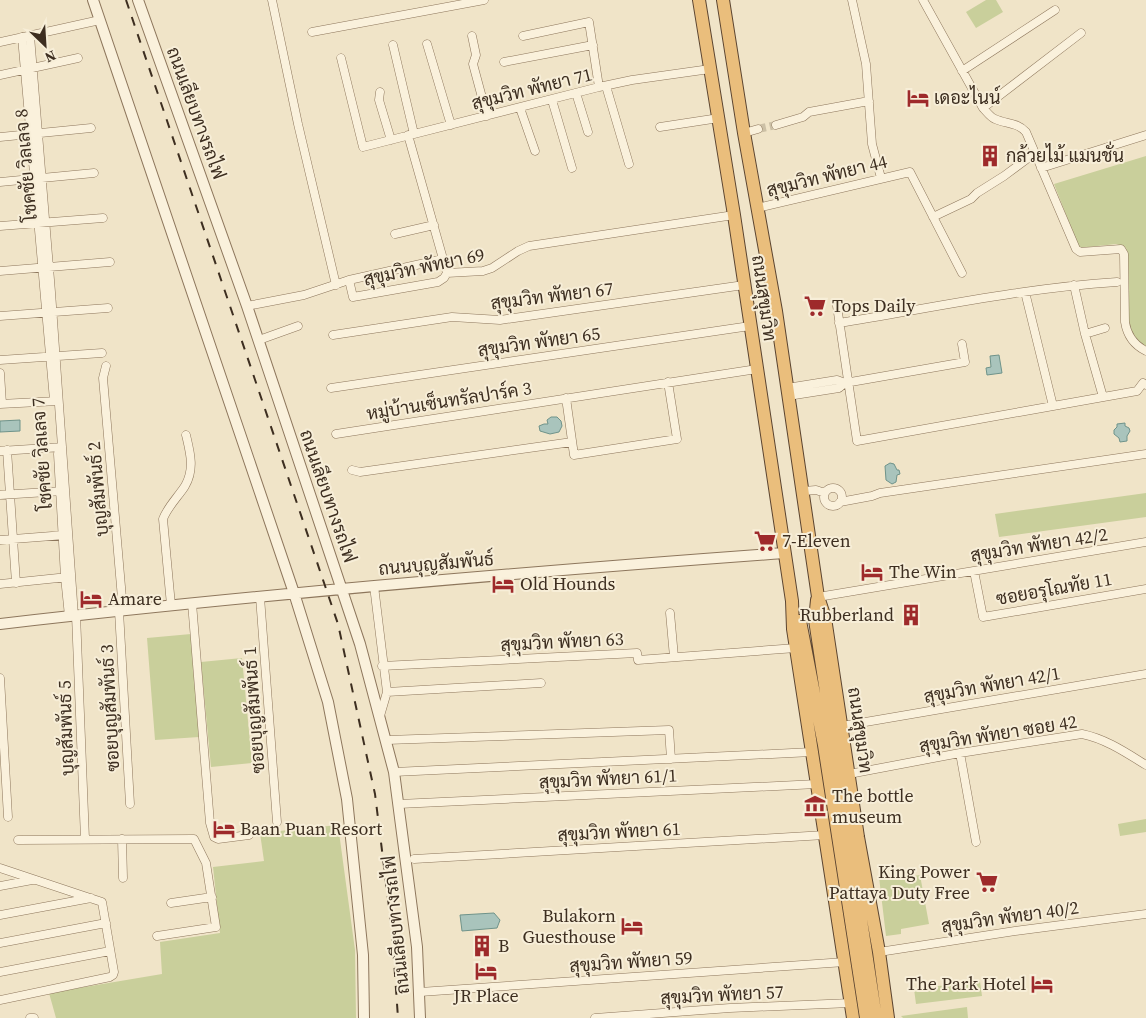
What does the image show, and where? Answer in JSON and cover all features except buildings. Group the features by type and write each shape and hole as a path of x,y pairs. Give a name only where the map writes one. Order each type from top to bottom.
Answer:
{"highway":[{"name":"ถนนสุขุมวิท","path":"699,0 734,215 792,601 793,629 853,1018"},
{"name":"ถนนสุขุมวิท","path":"723,0 739,104 776,311 804,491 818,597 825,618 858,837 878,952 886,1016"},
{"path":"718,113 739,104"},
{"name":"ถนนสุขุมวิท","path":"818,597 815,620 886,1016"},
{"name":"ถนนสุขุมวิท","path":"792,601 802,627 824,745 866,1018"}],"street":[{"name":"ถนนเลียบทางรถไฟ","path":"94,0 294,593 328,702 347,799 363,955 364,1018"},
{"name":"ถนนเลียบทางรถไฟ","path":"138,0 259,340 343,588 387,740 399,804 417,947 420,1018"},
{"path":"272,0 298,124 336,284"},
{"path":"312,32 484,0"},
{"path":"852,0 866,64 872,144 881,178"},
{"path":"922,0 983,108 990,116 997,120 1014,124 1023,129 1078,251 1121,249 1124,254 1126,330 1133,342 1146,351"},
{"path":"962,71 1055,10"},
{"path":"0,42 100,20"},
{"path":"523,36 589,22 603,86 629,164"},
{"path":"983,108 1081,33"},
{"name":"โชคชัย วิลเลจ 8","path":"26,36 48,291"},
{"path":"472,36 476,54 473,64 487,116"},
{"path":"427,44 451,125"},
{"path":"393,45 411,135 447,273"},
{"path":"504,62 593,45"},
{"path":"0,75 78,58"},
{"name":"สุขุมวิท พัทยา 71","path":"341,58 363,147 603,86 710,69"},
{"path":"380,92 379,100 391,140"},
{"path":"576,93 588,132"},
{"path":"552,100 572,168"},
{"path":"776,125 803,117 808,112 869,101"},
{"path":"520,108 535,151"},
{"path":"660,127 718,113"},
{"path":"0,137 90,128"},
{"path":"744,133 758,130"},
{"path":"1041,168 1146,135"},
{"path":"933,217 971,199 1035,153"},
{"name":"สุขุมวิท พัทยา 44","path":"758,208 910,172 962,272"},
{"path":"0,182 94,173"},
{"name":"สุขุมวิท พัทยา 69","path":"247,306 304,295 349,280 353,297 438,282 447,273 492,268 529,246 734,215"},
{"path":"0,226 103,218"},
{"path":"395,234 434,225"},
{"path":"349,280 443,259"},
{"path":"0,271 110,262"},
{"path":"839,323 1025,292 1074,285 1117,282"},
{"name":"สุขุมวิท พัทยา 67","path":"333,335 452,317 500,320 744,285"},
{"path":"1074,285 1085,334 1103,397"},
{"name":"โชคชัย วิลเลจ 7","path":"48,291 68,577 73,616"},
{"path":"1025,292 1053,406"},
{"path":"836,306 857,441 1137,391 1143,383 1146,385"},
{"path":"0,316 108,308"},
{"path":"259,340 298,326"},
{"name":"สุขุมวิท พัทยา 65","path":"331,388 750,326"},
{"path":"1085,334 1105,328"},
{"path":"788,392 837,380 847,382 965,362 962,344"},
{"path":"0,360 102,353"},
{"name":"บุญสัมพันธ์ 2","path":"106,366 103,378 121,610"},
{"name":"หมู่บ้านเซ็นทรัลปาร์ค 3","path":"336,434 757,368"},
{"path":"0,373 1,404 56,401"},
{"path":"566,398 574,455 677,439 668,382"},
{"path":"171,605 163,519 166,510 185,485 190,473 191,457 186,435"},
{"path":"352,470 360,472 572,442"},
{"path":"16,583 10,495 3,450 60,447"},
{"path":"825,492 823,499 829,506 835,506 840,502 880,493 1146,454"},
{"path":"804,491 816,490 825,492 832,488 855,500"},
{"path":"0,496 62,491"},
{"path":"840,502 841,494"},
{"path":"0,540 65,535"},
{"name":"สุขุมวิท พัทยา 42/2","path":"818,597 1146,542"},
{"name":"ถนนบุญสัมพันธ์","path":"0,624 343,588 785,553"},
{"name":"ซอยอรุโณทัย 11","path":"974,571 983,617 1146,589"},
{"path":"0,584 68,577"},
{"path":"374,586 382,666 387,692 380,716"},
{"name":"ซอยบุญสัมพันธ์ 1","path":"260,597 277,822"},
{"path":"192,603 210,823 214,837 218,839 249,835"},
{"name":"ซอยบุญสัมพันธ์ 3","path":"121,610 130,804"},
{"path":"670,612 674,657"},
{"name":"บุญสัมพันธ์ 5","path":"73,616 85,839"},
{"name":"สุขุมวิท พัทยา 63","path":"382,666 637,653 638,660 796,648"},
{"name":"สุขุมวิท พัทยา 42/1","path":"842,726 1146,674"},
{"path":"0,678 8,817"},
{"path":"387,692 541,683"},
{"path":"387,740 669,730 671,759"},
{"name":"สุขุมวิท พัทยา ซอย 42","path":"849,774 960,753 1082,734 1095,736 1146,765"},
{"path":"394,772 812,752"},
{"path":"960,753 976,842"},
{"name":"สุขุมวิท พัทยา 61/1","path":"399,804 817,784"},
{"name":"สุขุมวิท พัทยา 61","path":"414,859 825,834"},
{"path":"122,839 123,878"},
{"path":"18,840 194,839 206,863 216,927 157,936"},
{"path":"0,868 102,902 113,975 0,1000"},
{"path":"0,886 34,880"},
{"path":"171,903 212,896"},
{"path":"0,915 93,898"},
{"name":"สุขุมวิท พัทยา 40/2","path":"878,952 1015,931 1146,914"},
{"path":"0,943 106,923"},
{"path":"0,972 110,951"},
{"name":"สุขุมวิท พัทยา 59","path":"420,992 845,962"},
{"name":"สุขุมวิท พัทยา 57","path":"595,1018 730,1008 851,1003"}],"green space":[{"path":"986,0 996,0 1003,12 976,28 966,12"},
{"path":"1146,156 1146,348 1141,345 1128,328 1128,255 1125,247 1116,244 1079,248 1054,184"},
{"path":"1146,493 1146,517 999,537 995,514"},
{"path":"191,634 199,737 155,740 147,638"},
{"path":"242,658 252,763 211,767 201,662"},
{"path":"1146,819 1146,832 1120,836 1118,824"},
{"path":"338,825 355,950 356,1018 56,1018 49,993 162,974 160,942 220,933 213,867 264,861 260,833"},
{"path":"891,875 892,879 920,875 929,924 901,929 901,934 886,936 879,877"},
{"path":"980,981 982,996 916,1004 914,989"},
{"path":"967,1007 968,1018 903,1018 901,1016"}],"water":[{"path":"999,355 1002,373 987,375 986,368 991,367 990,356"},
{"path":"551,417 557,417 561,421 562,426 559,432 550,434 540,431 539,426 548,424 547,420"},
{"path":"20,420 20,431 0,432 0,421"},
{"path":"1125,423 1125,426 1130,431 1127,441 1120,442 1119,438 1114,434 1114,430 1117,424"},
{"path":"890,463 894,464 900,474 897,475 896,482 892,484 886,480 885,466"},
{"path":"494,913 500,920 497,928 462,931 460,915"}],"tunnel":[{"path":"758,129 776,125"}],"railway":[{"path":"126,0 338,624 375,794 392,931 398,1018"}],"place":[{"name":"เดอะไนน์","path":"918,98"},
{"name":"กล้วยไม้ แมนชั่น","path":"990,156"},
{"name":"Tops Daily","path":"815,306"},
{"name":"7-Eleven","path":"765,541"},
{"name":"The Win","path":"872,572"},
{"name":"Old Hounds","path":"503,584"},
{"name":"Amare","path":"91,599"},
{"name":"Rubberland","path":"911,615"},
{"name":"The bottle museum","path":"815,806"},
{"name":"Baan Puan Resort","path":"224,829"},
{"name":"King Power Pattaya Duty Free","path":"987,882"},
{"name":"Bulakorn Guesthouse","path":"632,926"},
{"name":"B","path":"482,946"},
{"name":"JR Place","path":"486,971"},
{"name":"The Park Hotel","path":"1042,984"}]}
